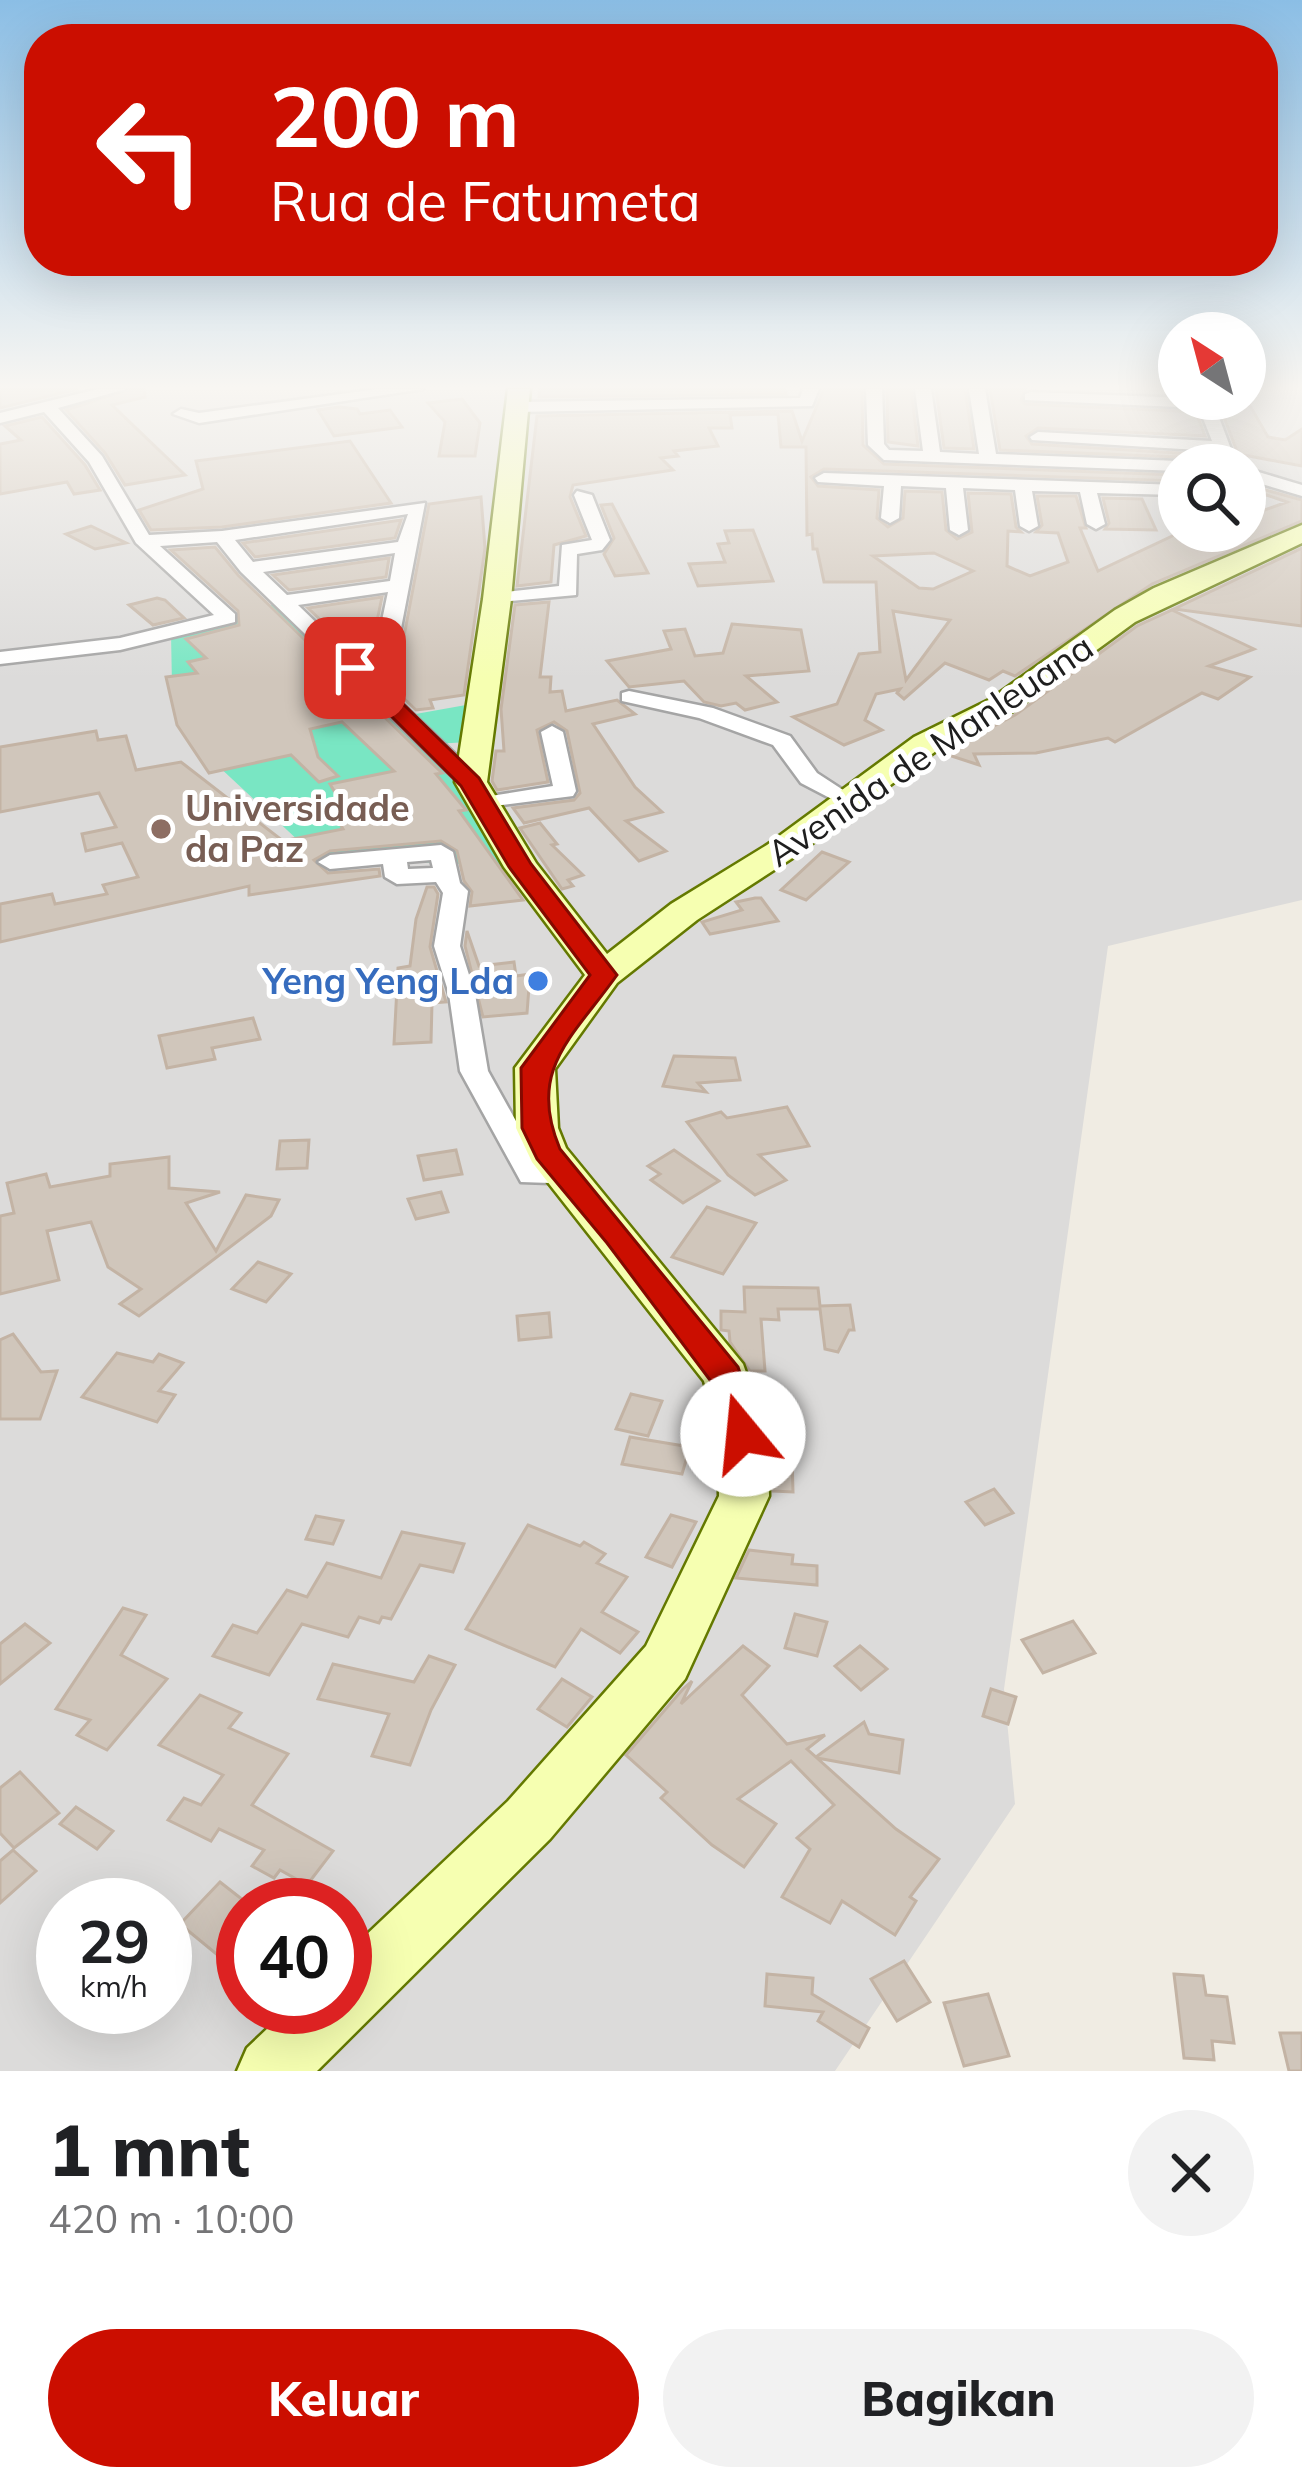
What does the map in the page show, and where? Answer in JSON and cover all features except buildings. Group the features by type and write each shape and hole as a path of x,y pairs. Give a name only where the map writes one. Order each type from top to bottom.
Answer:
{"street":[{"path":"0,658 121,644 228,618 146,542 109,486"},
{"path":"478,793 509,486"},
{"path":"890,518 893,486"},
{"path":"954,486 959,530"},
{"path":"1023,486 1028,526"},
{"path":"1059,486 1158,489"},
{"path":"1088,487 1096,524"},
{"path":"497,599 569,591 568,549 596,546 601,540 583,495"},
{"path":"146,542 222,536 419,507 406,547 378,692"},
{"name":"Avenida de Manleuana","path":"372,1972 529,1820 666,1662 744,1496 743,1434 726,1376 547,1152 537,1128 535,1068 604,975 684,912 925,744 1035,683 1125,616 1164,593 1302,533"},
{"path":"222,536 248,568 331,644 478,793 521,867 604,975"},
{"path":"248,568 406,547"},
{"path":"285,602 399,585"},
{"path":"331,644 389,635"},
{"path":"629,697 705,713 782,741 794,764 821,790 849,801"},
{"path":"478,793 565,791 552,732"},
{"path":"330,862 441,852 456,892 447,946 462,994 474,1071 531,1175 569,1178"},
{"path":"270,2071 308,2034"}],"shaded area":[{"path":"0,486 1158,486 1158,552 1266,552 1266,486 1302,486 1302,900 1108,946 1004,1689 1015,1804 835,2071 0,2071"}],"green space":[{"path":"285,601 471,782 521,867 316,857 202,751 172,685 171,634"},
{"path":"466,705 468,742 435,744 410,715"}],"place":[{"name":"Universidade da Paz","path":"161,829"},
{"name":"Yeng Yeng Lda","path":"538,981"}],"route":[{"path":"355,668 471,782 521,867 604,975 535,1068 537,1128 547,1152 618,1235 726,1376 743,1434"}]}
